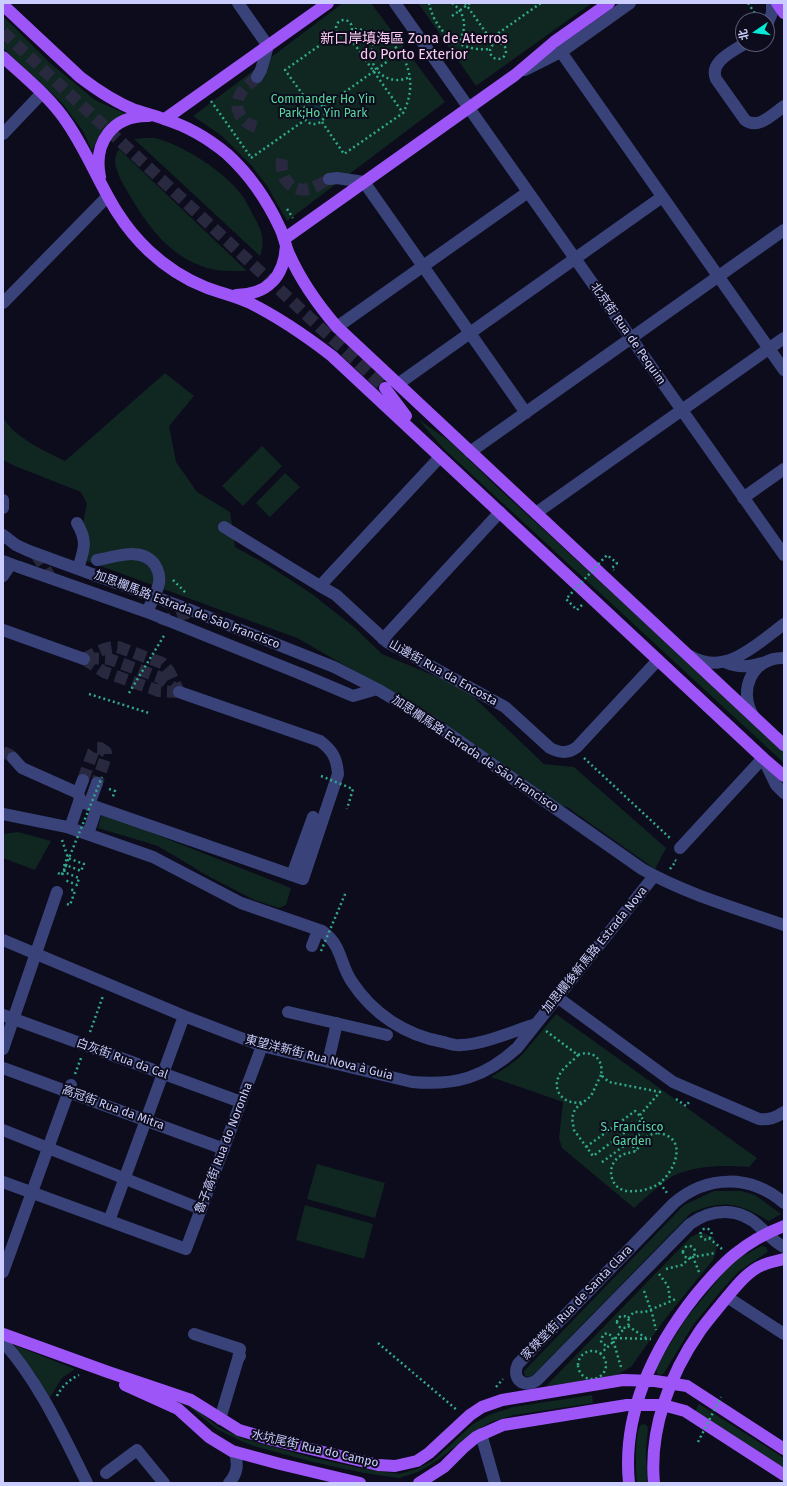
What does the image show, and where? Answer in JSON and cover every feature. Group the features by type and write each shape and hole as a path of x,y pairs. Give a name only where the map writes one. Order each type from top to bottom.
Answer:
{"main road":[{"path":"105,193 99,170 99,155 104,140 113,128 126,120 140,116 160,118 268,46 328,3"},
{"path":"233,295 249,295 269,285 282,266 285,242 364,182 468,107 557,47 609,3"},
{"path":"777,3 784,12"},
{"path":"6,5 80,77 93,87 120,103 188,128 214,144 238,164 262,195 274,215 304,283 315,300 337,327 784,745"},
{"path":"3,57 39,90 67,122 119,217 128,230 144,247 162,262 193,281 233,295 279,318 306,336 347,370 784,776"},
{"path":"426,443 385,388 442,425"},
{"path":"629,1483 629,1448 632,1422 644,1380 665,1338 679,1316 708,1280 734,1253 766,1233 784,1226"},
{"path":"654,1483 654,1449 657,1428 663,1405 679,1365 700,1330 742,1280 762,1265 784,1259"},
{"name":"水坑尾街 Rua do Campo","path":"3,1334 191,1400 238,1430 273,1440 378,1465 395,1466 417,1461 429,1453 466,1418 482,1407 502,1400 624,1381 644,1380 687,1386 784,1449"},
{"name":"水坑尾街 Rua do Campo","path":"52,1352 178,1409 209,1437 235,1452 360,1483"},
{"path":"419,1483 444,1467 463,1448 481,1434 503,1425 627,1405 663,1405 685,1411 784,1475"}],"street":[{"path":"238,3 268,46 257,77"},
{"name":"北京街 Rua de Pequim","path":"395,3 781,552 784,561"},
{"path":"630,3 557,47 784,370"},
{"path":"735,50 718,62 714,70 716,79 745,120 752,124 760,123 784,106"},
{"path":"3,124 39,90"},
{"path":"3,134 39,90"},
{"path":"329,179 336,178 364,182 526,413"},
{"path":"337,327 528,192"},
{"path":"3,303 105,193"},
{"path":"398,384 662,197"},
{"path":"470,452 784,230"},
{"path":"536,513 784,338"},
{"path":"320,586 440,457"},
{"path":"743,498 784,469"},
{"path":"3,500 3,508"},
{"path":"383,639 500,512"},
{"path":"75,566 84,551 85,541 82,531 77,523"},
{"name":"山邊街 Rua da Encosta","path":"224,527 336,595 387,642 505,707 556,752 564,752 575,749"},
{"name":"加思欄馬路 Estrada de São Francisco","path":"3,535 24,550 75,566 334,667 377,689 432,722 654,876 683,890 784,925"},
{"path":"75,566 97,560 136,554 144,555 154,562 159,574 159,582 147,612"},
{"path":"3,576 8,563 147,612 353,696 377,689"},
{"path":"684,652 705,662 725,662 739,656 784,624"},
{"path":"3,630 84,658"},
{"path":"725,662 734,666 742,667 784,658"},
{"path":"575,749 658,660"},
{"path":"757,720 749,708 746,699 747,689 750,677 766,662"},
{"path":"13,758 22,768 86,801 270,862 302,879 338,774 338,765 334,755 329,748 320,741 179,692"},
{"path":"680,848 763,758 776,785 784,793"},
{"path":"83,780 88,834"},
{"path":"67,827 100,780"},
{"path":"3,814 67,827 153,857 241,903 318,930 331,937 337,946 342,962 350,979 360,995 373,1009 404,1029 431,1040 459,1046 478,1043 536,1024"},
{"path":"292,875 312,817"},
{"name":"加思欄後新馬路 Estrada Nova","path":"536,1024 654,876"},
{"path":"3,1049 8,1017 61,890"},
{"path":"317,949 318,930"},
{"name":"東望洋新街 Rua Nova à Guia","path":"3,940 184,1016 262,1046 412,1082 431,1084 450,1082 468,1078 486,1071 502,1061 517,1048 536,1024"},
{"path":"557,998 673,1082 759,1119 768,1120 776,1118 784,1112"},
{"path":"288,1012 387,1034"},
{"path":"3,1182 109,1221 184,1016"},
{"name":"白灰街 Rua da Cal","path":"8,1017 241,1102"},
{"path":"328,1062 337,1023"},
{"name":"魯子高街 Rua do Noronha","path":"109,1221 186,1249 262,1046"},
{"name":"高冠街 Rua da Mitra","path":"3,1068 70,1088 146,1120 224,1149"},
{"path":"3,1272 7,1249 32,1192 70,1088"},
{"path":"3,1130 201,1209"},
{"name":"家辣堂街 Rua de Santa Clara","path":"784,1203 762,1188 749,1184 722,1182 696,1188 674,1203 518,1364 515,1373 520,1381 527,1384 537,1380 690,1224 705,1215 721,1212 739,1214 754,1222 775,1242 784,1247"},
{"path":"727,1297 784,1334"},
{"path":"194,1334 239,1355 220,1419"},
{"path":"3,1342 15,1356 39,1393 57,1424 87,1483"},
{"path":"481,1434 495,1483"},
{"path":"106,1473 137,1450 164,1483"},
{"path":"230,1483 237,1469 238,1461 235,1452"}],"path":[{"path":"429,3 431,12 445,35 457,43 474,49 490,49"},
{"path":"452,3 460,10 464,18 462,36 457,43"},
{"path":"452,16 466,4 470,3"},
{"path":"490,39 541,3"},
{"path":"748,3 754,12"},
{"path":"466,4 494,44"},
{"path":"342,20 349,22 352,25 352,29 348,35 342,36 337,33 336,25 338,22 342,20"},
{"path":"322,122 344,154 403,113 410,94 410,77 399,51 389,41 380,36 369,31 352,29"},
{"path":"309,103 285,70 337,33"},
{"path":"348,35 375,71 403,113"},
{"path":"380,36 374,45 372,53 372,62 375,71 392,80 403,80 410,77"},
{"path":"500,43 505,46 506,51 504,56 498,60 491,56 490,49 494,44 500,43"},
{"path":"324,107 388,61"},
{"path":"316,102 324,107 326,116 322,122 315,125 305,120 304,109 309,103 316,102"},
{"path":"251,158 305,120"},
{"path":"582,605 577,610 566,599 607,555 616,563 612,568 614,570"},
{"path":"129,693 166,633"},
{"path":"89,694 149,713"},
{"path":"575,749 680,848"},
{"path":"321,776 353,789 347,809"},
{"path":"62,874 100,780"},
{"path":"61,879 77,885 79,878 64,872 66,865 82,871 84,864 68,858 61,836 67,827"},
{"path":"62,874 68,856"},
{"path":"58,873 62,874"},
{"path":"61,890 75,891 70,905"},
{"path":"317,949 346,892"},
{"path":"536,1024 578,1056"},
{"path":"583,1102 568,1102 561,1096 557,1088 557,1081 560,1073 578,1056 588,1053 598,1058 602,1064 601,1075 591,1096 575,1109 572,1121 574,1130 593,1156 643,1119"},
{"path":"601,1075 609,1082 660,1092 640,1115"},
{"path":"586,1146 635,1111 640,1115 646,1125 644,1131 601,1163"},
{"path":"658,1133 665,1134 672,1139 677,1148 677,1154 671,1171 660,1183 644,1190 623,1190 614,1182 612,1167 614,1161 619,1157 636,1151 647,1136 658,1133"},
{"path":"630,1142 636,1151"},
{"path":"709,1238 711,1234 710,1230 705,1228 702,1230 701,1236 703,1239 709,1238 724,1250"},
{"path":"659,1274 667,1269 682,1265 694,1256 695,1250 693,1247 687,1246 684,1248 685,1256 691,1257"},
{"path":"648,1268 659,1274 668,1286 670,1300"},
{"path":"636,1279 642,1288 651,1309 656,1335"},
{"path":"628,1318 634,1312 645,1312 651,1309"},
{"path":"600,1354 607,1346 611,1345 614,1339 628,1326 630,1322 628,1318 623,1315 619,1317 617,1321 619,1327 625,1328"},
{"path":"628,1326 647,1339"},
{"path":"607,1346 602,1343 601,1338 603,1334 609,1333 614,1339 624,1381"},
{"path":"614,1339 656,1339"},
{"path":"378,1343 466,1418"},
{"path":"591,1351 600,1354 605,1361 605,1366 601,1375 593,1379 584,1377 578,1369 578,1361 580,1357 591,1351"},
{"path":"55,1400 60,1390 68,1381 78,1375 90,1373 101,1374"},
{"path":"698,1442 722,1397"}],"green space":[{"name":"Commander Ho Yin Park;Ho Yin Park","path":"343,3 371,3 445,102 287,221 267,186 251,165 222,136 193,116"},
{"path":"418,3 592,3 476,86"},
{"path":"3,16 50,63 95,100 126,114 114,121 101,133 92,151 83,131 62,103 3,48"},
{"path":"157,138 181,148 214,168 233,185 244,199 256,220 262,235 263,245 260,256 134,139"},
{"path":"119,149 247,271 222,271 210,269 187,259 165,243 140,212 120,179 115,160"},
{"path":"165,373 194,396 169,426 176,462 197,492 230,512 235,547 266,564 312,594 355,628 382,654 464,688 544,764 574,767 666,848 655,869 567,807 541,801 443,722 297,638 76,557 87,504 81,492 3,460 3,417 14,431 30,443 65,461"},
{"path":"418,419 452,443 494,484 784,751 784,763 443,448"},
{"path":"262,446 282,466 243,506 222,486"},
{"path":"285,473 300,487 270,517 256,503"},
{"path":"102,813 291,888 286,905 279,908 254,900 208,876 158,846 98,828"},
{"path":"18,832 51,841 35,870 3,858 3,834"},
{"name":"S. Francisco Garden","path":"556,1014 757,1158 749,1167 712,1166 693,1169 675,1175 634,1208 562,1148 559,1138 563,1102 491,1077 521,1056"},
{"path":"317,1164 385,1183 375,1218 307,1199"},
{"path":"714,1191 741,1191 755,1195 781,1214 769,1221 748,1210 731,1205 713,1206 691,1213 533,1375 529,1377 525,1376 525,1370 684,1205"},
{"path":"305,1205 373,1224 364,1259 296,1240"},
{"path":"701,1232 713,1237 715,1240 716,1248 713,1260 665,1319 631,1367 613,1377 546,1386 691,1237"},
{"path":"761,1246 766,1247 768,1251 738,1272 693,1325 664,1373 660,1375 657,1374 656,1367 685,1320 730,1265"},
{"path":"14,1345 75,1369 62,1378 49,1399 36,1375"},
{"path":"109,1377 189,1403 218,1427 244,1439 314,1458 365,1469 399,1474 417,1469 434,1460 473,1424 489,1415 513,1407 592,1395 593,1403 514,1415 491,1422 477,1430 435,1462 418,1472 399,1478 364,1473 313,1462 257,1447 217,1429 188,1406"},
{"path":"699,1404 784,1458 784,1469 695,1412"},
{"path":"644,1424 648,1429 646,1449 647,1483 637,1483 637,1435 641,1425"}],"water":[{"path":"311,105 317,105 322,110 320,119 317,121 311,121 306,116 306,110"}],"tunnel":[{"path":"3,32 385,388"},
{"path":"257,77 241,93 237,105 240,115 244,120 248,124 260,128"},
{"path":"282,159 282,171 284,177 291,186 302,190 309,189 329,179"},
{"path":"36,554 52,580 56,581"},
{"path":"160,618 166,620 193,611"},
{"path":"84,659 96,652 118,647 162,663 169,671 179,692"},
{"path":"87,658 109,659 159,677 175,689"},
{"path":"84,659 104,672 159,691 179,692"},
{"path":"83,780 93,752 96,748 100,748 106,752 106,756 97,783"},
{"path":"3,752 13,758"}],"district":[{"name":"新口岸填海區 Zona de Aterros do Porto Exterior","path":"414,48"}]}
